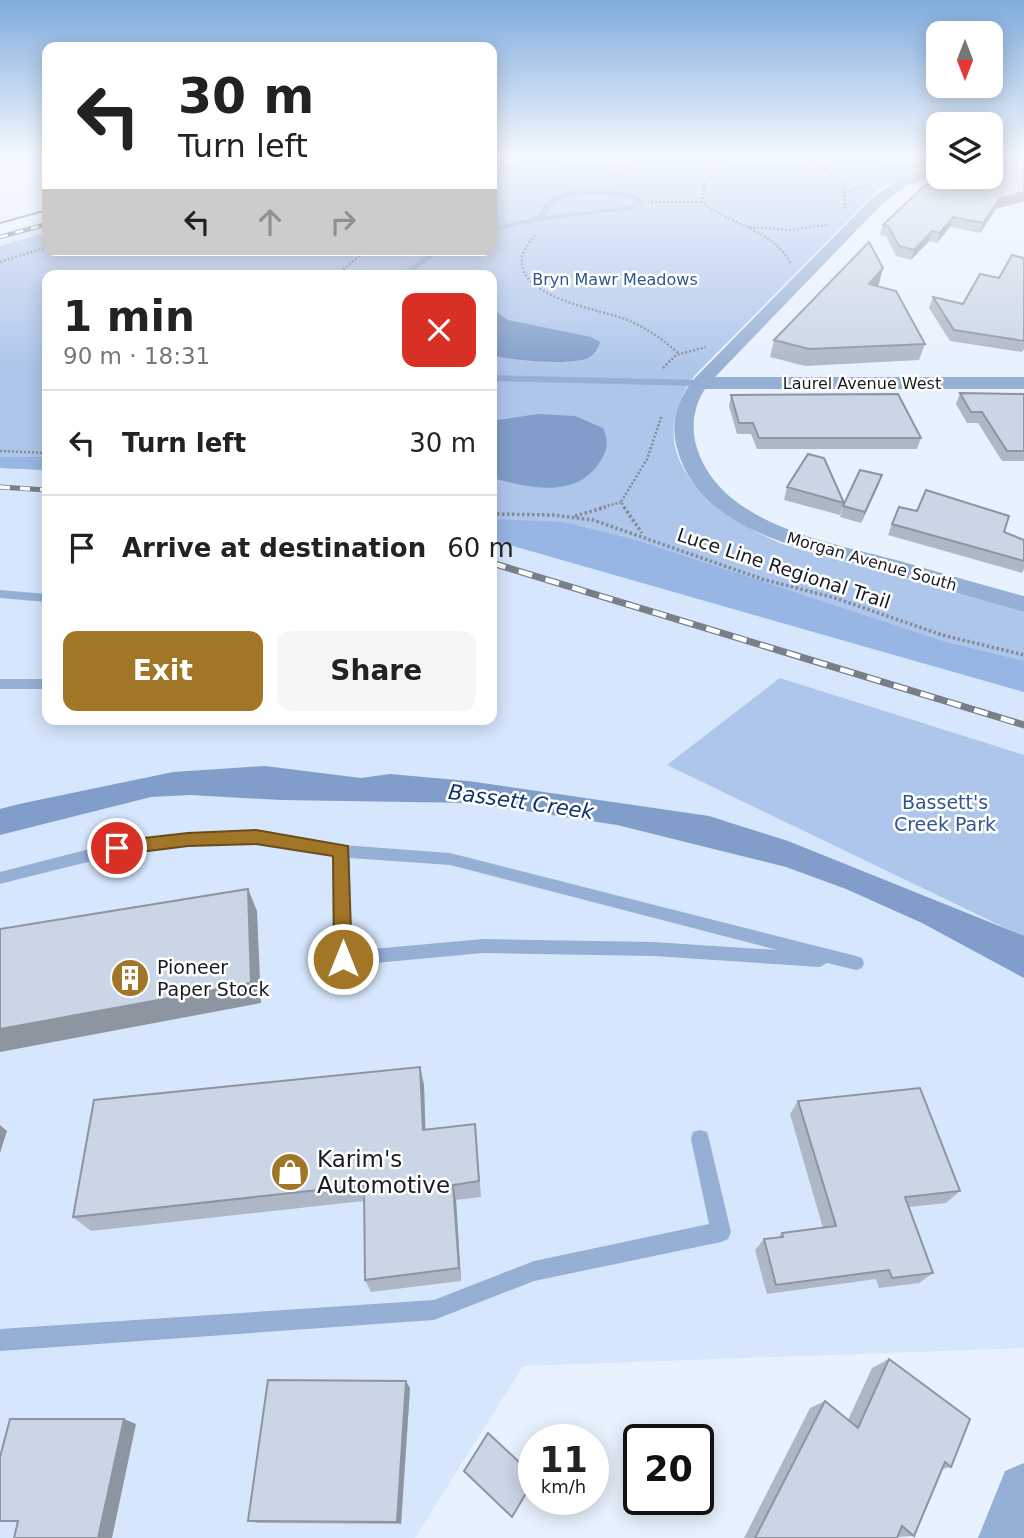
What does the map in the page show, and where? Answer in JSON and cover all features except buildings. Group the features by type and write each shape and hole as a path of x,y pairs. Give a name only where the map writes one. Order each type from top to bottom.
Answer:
{"street":[{"name":"Morgan Avenue South","path":"850,229 700,383 687,403 684,423 688,457 706,484 751,521 783,536 1024,604"},
{"name":"Laurel Avenue West","path":"700,383 1024,383"},
{"path":"1006,1538 1024,1490"}],"lane":[{"path":"410,270 430,256"},
{"path":"497,378 700,383"},
{"path":"0,594 42,598"},
{"path":"0,684 42,684"},
{"path":"0,878 117,848 188,839 256,837 342,851 450,859 856,962 653,949 483,946 343,959 342,851"},
{"path":"0,1340 434,1310 534,1271 721,1232 700,1139"}],"path":[{"path":"750,229 779,244 791,265"},
{"path":"776,229 798,229"},
{"path":"539,232 530,240 521,262 525,278 531,285 557,299 631,321 679,354"},
{"path":"0,261 42,248"},
{"path":"343,270 359,256"},
{"path":"573,516 621,502 647,459 664,408"},
{"path":"0,451 42,453"},
{"path":"621,502 635,528 644,536"},
{"name":"Luce Line Regional Trail","path":"497,514 573,516 644,536 762,579 835,598 942,635 1024,655"}],"shaded area":[{"path":"15,229 42,229 42,233 0,246 0,233"},
{"path":"0,457 42,457 42,470 0,468"},
{"path":"0,468 42,470 42,725 497,725 497,541 1024,692 1024,755 780,678 1024,937 1024,1348 523,1366 415,1538 0,1538"},
{"path":"497,519 563,522 636,540 946,642 1024,661 1024,692 497,541"}],"green space":[{"name":"Bryn Mawr Meadows","path":"497,229 840,229 695,375 679,404 674,431 678,455 689,478 707,498 730,516 782,544 1024,612 1024,692 497,541 497,270 42,270 42,470 0,468 0,246 42,233 42,256 497,256"},
{"name":"Bassett's Creek Park","path":"780,678 1024,755 1024,937 667,765"}],"water":[{"path":"497,312 508,320 591,337 600,342 591,356 577,361 539,362 497,356"},
{"path":"538,414 575,416 603,428 606,450 589,475 564,486 534,487 497,479 497,420"},
{"name":"Bassett Creek","path":"265,766 361,778 390,774 468,781 709,816 788,841 1024,936 1024,978 922,923 846,889 786,867 617,825 473,803 281,800 190,795 151,797 0,835 0,809 19,804 173,772"}],"railway":[{"path":"0,237 30,229"},
{"path":"0,487 42,490"},
{"path":"497,565 1024,725"}],"place":[{"name":"Pioneer Paper Stock","path":"130,978"},
{"name":"Karim's Automotive","path":"290,1172"}],"route":[{"path":"117,848 188,839 256,837 342,851 343,959"}]}
